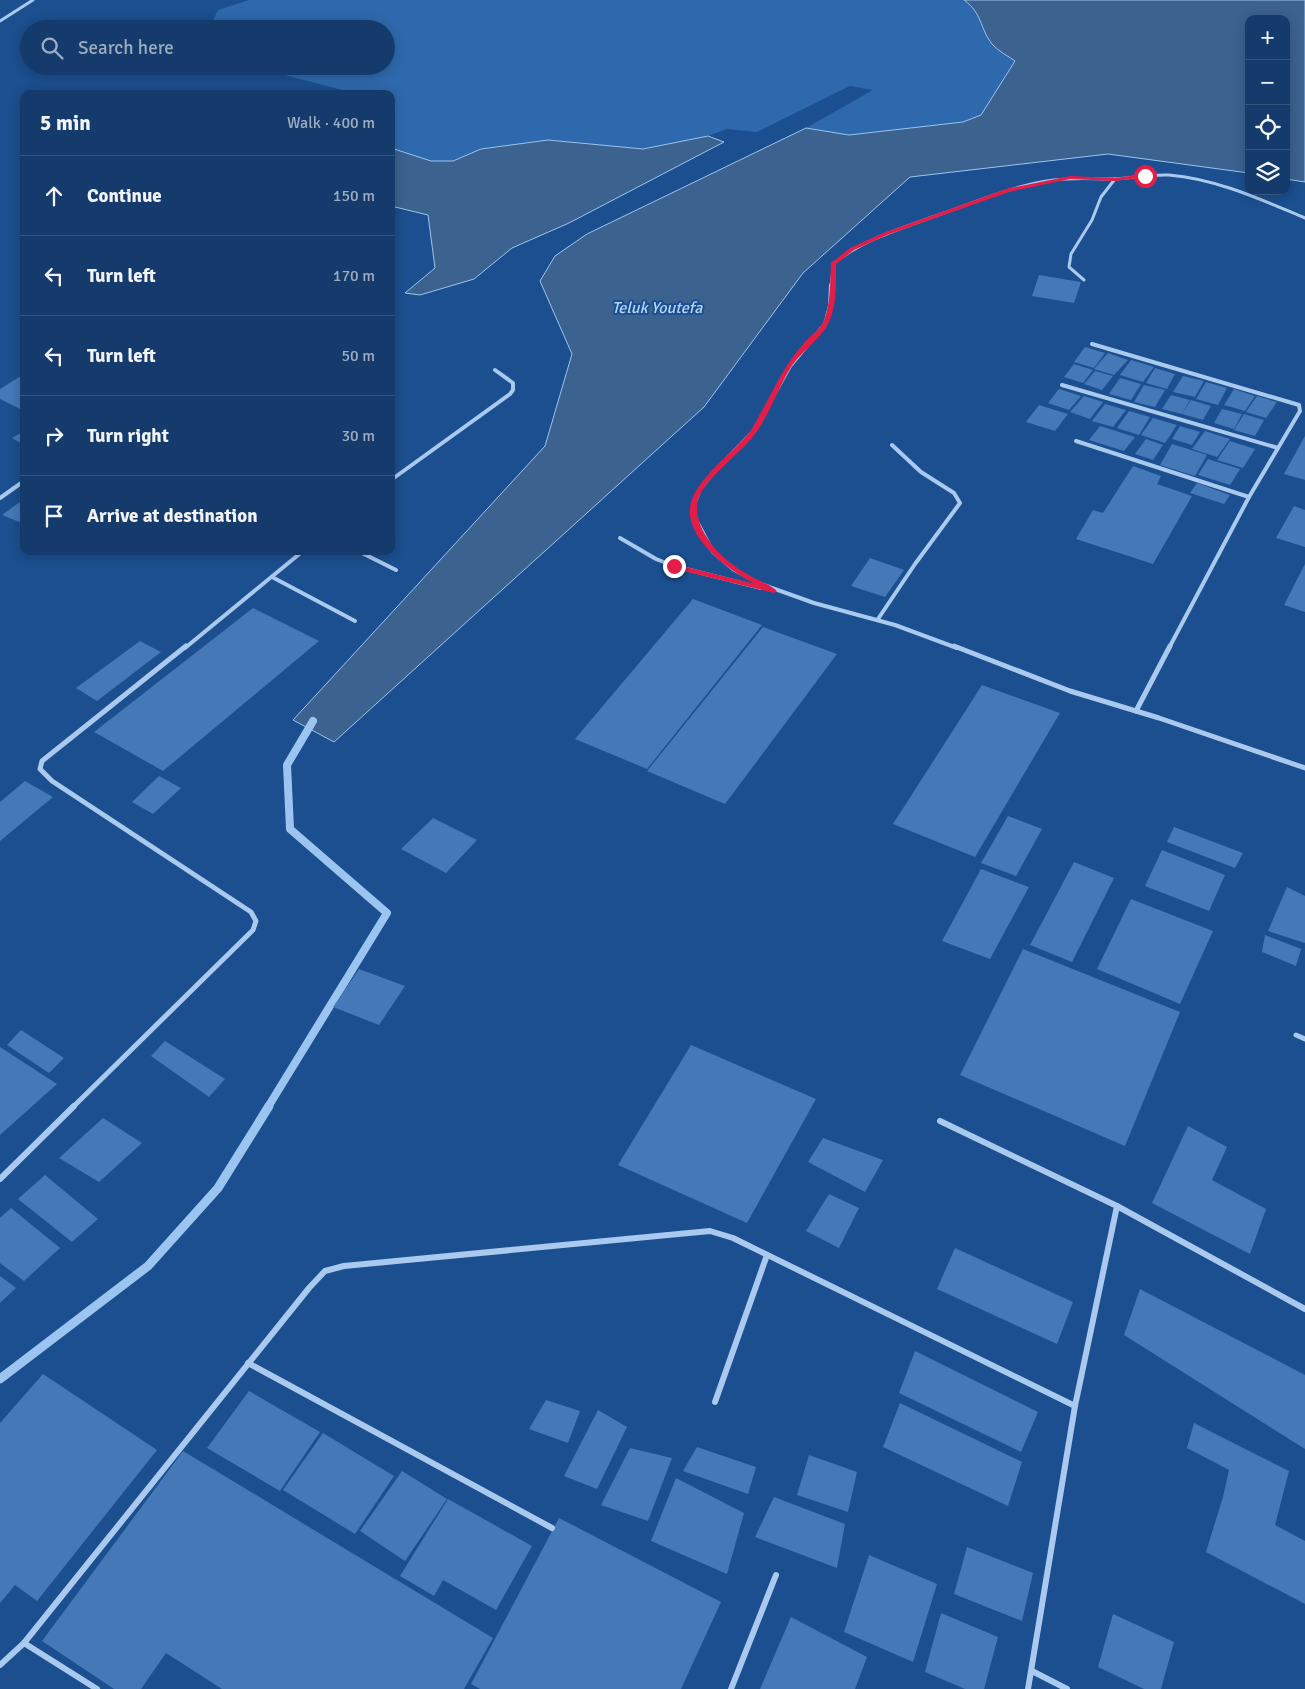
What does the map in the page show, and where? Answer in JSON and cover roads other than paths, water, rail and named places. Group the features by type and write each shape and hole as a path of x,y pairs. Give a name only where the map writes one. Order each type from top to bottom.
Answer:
{"street":[{"path":"0,21 33,0"},
{"path":"774,591 735,570 718,556 702,537 694,517 693,508 696,497 704,485 752,433 789,366 806,344 824,326 828,318 834,263 852,249 885,234 1008,190 1070,178 1115,179 1158,175 1195,180 1257,196 1305,218"},
{"path":"1084,280 1069,267 1071,254 1092,220 1101,197 1115,179"},
{"path":"1092,344 1294,402 1299,405 1300,411 1249,497 1136,710"},
{"path":"395,477 510,394 513,390 513,382 494,370"},
{"path":"1062,385 1278,448"},
{"path":"1076,441 1249,497"},
{"path":"878,619 915,564 960,503 954,493 921,472 892,445"},
{"path":"0,498 20,484"},
{"path":"620,538 656,559 674,566 878,619 1048,682 1068,692 1106,704 1136,710 1305,768"},
{"path":"0,1179 253,930 256,921 252,912 52,780 40,769 42,761 159,669 298,555"},
{"path":"366,555 396,570"},
{"path":"272,577 356,621"},
{"path":"1296,1035 1305,1039"},
{"path":"940,1121 1118,1206 1305,1309"},
{"path":"1028,1689 1075,1406 1118,1206"},
{"path":"0,1665 24,1643 309,1288 325,1271 344,1266 710,1231 733,1238 1075,1406"},
{"path":"715,1402 767,1255"},
{"path":"248,1363 552,1528"},
{"path":"731,1689 776,1575"},
{"path":"24,1643 96,1689"},
{"path":"1032,1671 1067,1689"}],"water":[{"name":"Teluk Youtefa","path":"964,0 1305,0 1305,182 1290,180 1290,15 1245,15 1245,172 1108,154 910,177 803,273 704,407 334,742 293,720 545,446 572,354 540,281 555,256 587,234 806,128 849,135 963,122 981,115 1015,61 992,44 975,10"},
{"path":"708,136 724,142 569,223 512,248 474,279 420,295 405,293 435,268 428,215 395,207 395,149 431,161 453,161 481,149 548,140 643,149"}],"waterway":[{"path":"268,1107 387,913 290,829 287,765 313,721"},
{"path":"0,1379 148,1266 218,1188 269,1106"}]}
